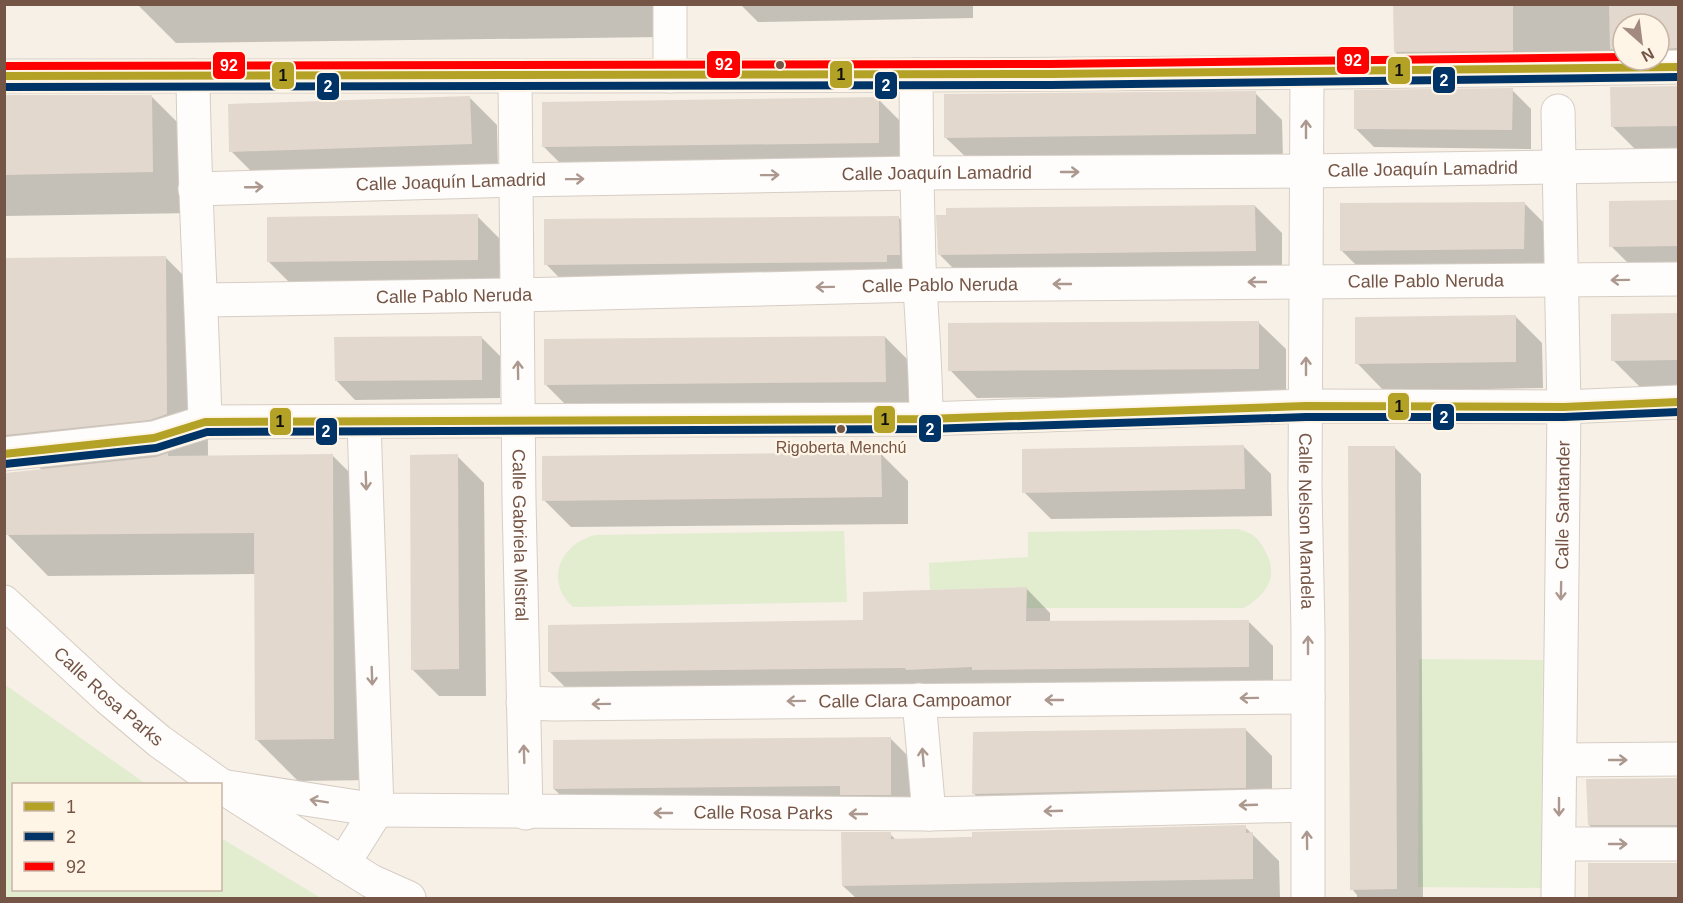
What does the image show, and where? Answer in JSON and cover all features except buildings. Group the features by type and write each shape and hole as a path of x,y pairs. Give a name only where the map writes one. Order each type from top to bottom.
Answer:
{"street":[{"path":"670,4 670,76"},
{"path":"4,76 514,77 1307,73 1678,67"},
{"name":"Calle Nelson Mandela","path":"1307,73 1305,489 1308,898"},
{"path":"916,75 918,136 916,173 926,419"},
{"path":"193,76 195,189 202,300 205,422"},
{"name":"Calle Gabriela Mistral","path":"514,77 526,813"},
{"name":"Calle Santander","path":"1558,111 1564,406 1558,898"},
{"name":"Calle Joaquín Lamadrid","path":"195,189 517,180 916,173 1306,171 1678,165"},
{"name":"Calle Pablo Neruda","path":"202,300 920,285 1678,279"},
{"path":"4,454 154,438 205,422 926,419 1306,406 1564,406 1678,402"},
{"path":"343,864 377,810 364,422"},
{"name":"Calle Rosa Parks","path":"4,602 116,705 159,741 217,783"},
{"name":"Calle Clara Campoamor","path":"523,702 554,704 1308,697"},
{"path":"919,700 928,814"},
{"path":"1560,760 1678,759"},
{"name":"Calle Rosa Parks","path":"222,785 377,810 526,813 928,814 1307,804"},
{"name":"Calle Rosa Parks","path":"222,786 371,881 410,898"},
{"path":"1559,844 1678,844"}],"green space":[{"path":"1238,529 1257,539 1271,565 1267,587 1257,599 1244,608 1026,608 1026,587 930,590 929,563 1028,557 1028,532"},
{"path":"844,531 847,602 573,607 564,597 559,586 558,575 565,555 573,546 595,535"},
{"path":"1419,659 1543,660 1541,888 1418,887"},
{"path":"4,684 145,783 12,783 12,891 222,891 222,839 321,898 5,898"}],"transit line":[{"name":"92","path":"4,66 1050,64 1611,57"},
{"name":"1","path":"4,76 1051,74 1678,67"},
{"name":"2","path":"4,87 1051,85 1678,77"},
{"name":"1","path":"4,454 154,438 205,422 926,419 1306,406 1564,407 1678,402"},
{"name":"2","path":"5,464 156,448 207,432 926,429 1306,417 1564,417 1678,412"}],"place":[{"name":"Rigoberta Menchú","path":"841,429"}]}
